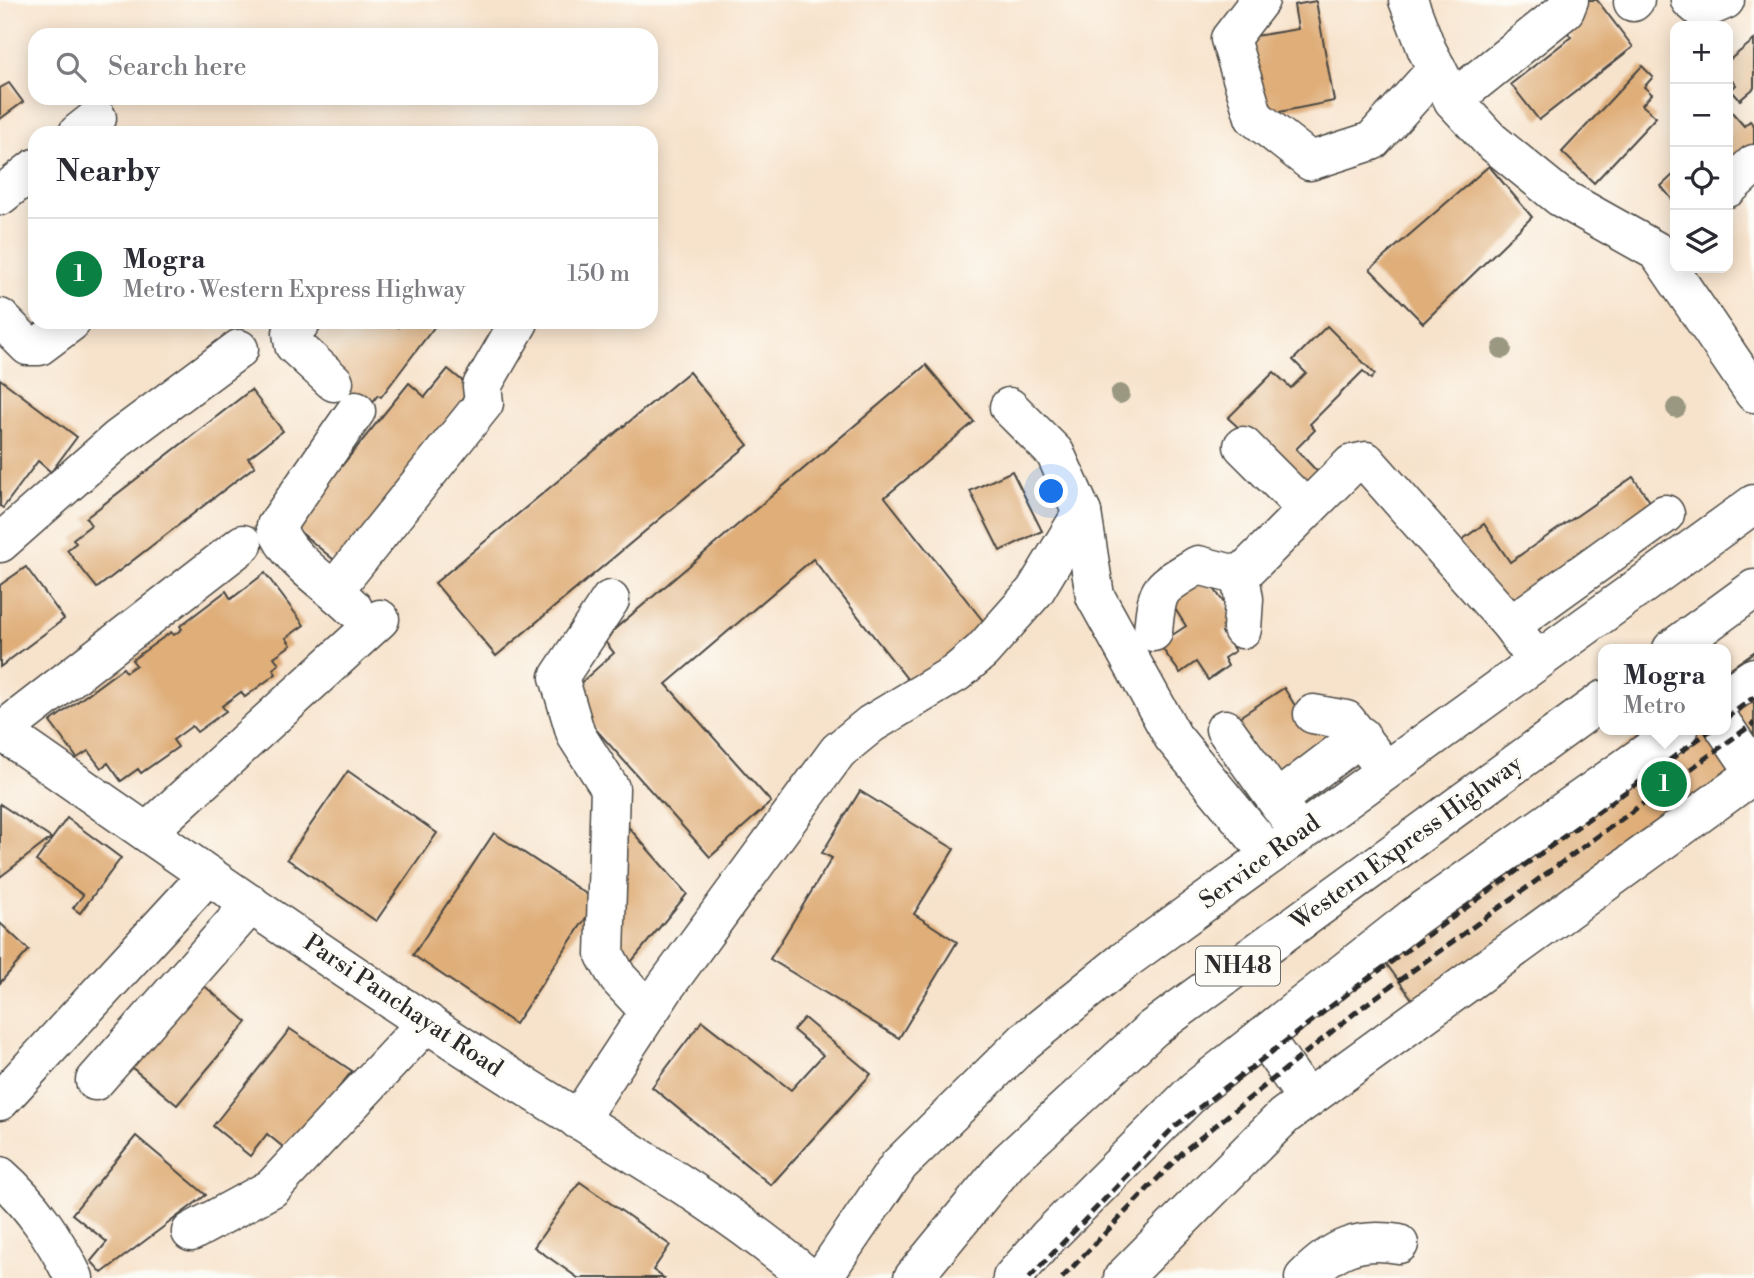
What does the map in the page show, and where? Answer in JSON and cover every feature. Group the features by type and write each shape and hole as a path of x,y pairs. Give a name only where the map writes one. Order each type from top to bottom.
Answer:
{"main road":[{"path":"1260,0 1230,39 1254,117 1310,161 1371,141 1445,84 1565,10 1569,0"},
{"path":"1408,0 1445,84 1490,140 1560,197 1667,244 1754,393"},
{"path":"1690,0 1702,10 1725,0"},
{"path":"1733,183 1754,164"},
{"path":"0,196 28,174"},
{"path":"0,318 28,345 39,346 62,329"},
{"path":"147,832 376,623 292,553 280,540 276,526 345,396 294,345 292,333 296,329"},
{"path":"334,590 484,403 482,386 515,329"},
{"path":"0,543 118,439 239,349"},
{"path":"1009,407 1055,453 1082,513 1095,596 1173,737 1270,855"},
{"path":"1243,446 1307,509"},
{"path":"1240,576 1352,464 1366,461 1511,625 1537,661"},
{"name":"Service Road","path":"822,1278 899,1165 1025,1041 1125,960 1754,504"},
{"path":"578,1120 649,1011 838,751 871,724 956,673 982,651 1035,591 1082,513"},
{"path":"1511,625 1665,514"},
{"path":"1,730 243,544"},
{"path":"1153,632 1156,597 1163,586 1198,565 1240,576"},
{"path":"1240,576 1244,599 1242,629"},
{"path":"1679,644 1754,589"},
{"path":"610,600 559,677 576,735 610,788 604,955 618,978 649,1011"},
{"path":"1731,693 1754,677"},
{"name":"Western Express Highway","path":"913,1278 1009,1161 1152,1030 1598,704"},
{"path":"1313,714 1346,720 1361,736 1384,772"},
{"path":"1225,729 1300,833"},
{"name":"Parsi Panchayat Road","path":"1,730 208,875 428,1022 757,1233 809,1278"},
{"name":"NH48","path":"1012,1278 1048,1237 1195,1090 1414,917 1672,735"},
{"path":"1123,1278 1283,1116 1754,772 1730,735"},
{"path":"1277,800 1361,736"},
{"path":"0,1101 208,875"},
{"path":"95,1081 251,904"},
{"path":"191,1232 272,1188 428,1022"},
{"path":"1263,1036 1307,1099"},
{"path":"0,1176 27,1200 59,1247 74,1278"},
{"path":"1304,1278 1323,1261 1353,1244 1375,1240 1399,1244"}],"building":[{"path":"1584,0 1597,0 1633,47 1539,120 1511,84 1571,37 1558,20"},
{"path":"1316,1 1334,101 1254,117 1249,37 1298,29 1294,5"},
{"path":"1754,40 1754,88 1740,100 1733,92 1736,85 1733,81 1733,57"},
{"path":"1642,66 1653,77 1644,87 1652,94 1642,105 1656,117 1594,183 1562,152"},
{"path":"9,83 23,102 0,119 0,88"},
{"path":"1733,113 1744,126 1750,121 1754,126 1754,144 1733,162"},
{"path":"1489,166 1532,217 1423,323 1370,269"},
{"path":"1670,178 1670,197 1661,186"},
{"path":"1327,326 1375,374 1371,379 1363,371 1310,424 1315,430 1296,449 1326,481 1304,487 1228,418 1274,372 1291,388 1306,373 1293,360"},
{"path":"321,329 433,329 381,397 378,395 368,408 339,386 306,348"},
{"path":"926,365 974,422 885,497 987,626 912,685 813,559 666,684 771,802 710,857 566,696 614,653 603,639"},
{"path":"448,369 477,393 345,569 293,526 409,383 425,397"},
{"path":"689,372 748,445 496,656 435,583"},
{"path":"0,379 77,437 51,472 38,461 3,508 0,506"},
{"path":"251,390 283,431 248,458 255,466 97,588 67,550 76,543 73,539 91,525 86,518"},
{"path":"1012,471 1042,531 1000,551 970,491"},
{"path":"1633,477 1658,513 1510,615 1459,542 1484,524 1510,562"},
{"path":"26,567 64,619 0,667 0,585"},
{"path":"265,573 304,625 286,638 291,645 274,657 279,664 273,669 276,674 245,697 241,692 222,706 226,711 197,732 192,726 173,740 178,747 141,773 138,769 121,781 108,763 101,768 88,751 77,758 50,722 123,668 126,672 136,665 132,660 171,632 174,635 182,629 180,626 226,591 231,599"},
{"path":"1204,574 1237,622 1222,632 1235,651 1224,658 1228,666 1208,680 1196,662 1180,673 1159,644 1186,626 1168,598"},
{"path":"1754,652 1754,769 1420,1010 1364,933 1639,735 1731,735 1731,668"},
{"path":"1284,688 1306,723 1352,735 1285,789 1233,721"},
{"path":"348,771 437,833 376,921 287,859"},
{"path":"860,791 954,849 914,914 957,942 899,1038 770,959 832,858 822,853"},
{"path":"0,804 51,838 0,877"},
{"path":"610,806 687,894 618,978"},
{"path":"67,818 121,858 80,913 73,908 83,895 36,861"},
{"path":"494,833 597,901 515,1024 413,955"},
{"path":"0,923 29,950 0,983"},
{"path":"188,972 247,1022 177,1105 118,1056"},
{"path":"804,1018 871,1074 771,1185 652,1087 702,1021 791,1090 823,1055 793,1030"},
{"path":"290,1029 352,1071 288,1151 267,1134 250,1156 213,1126"},
{"path":"136,1136 206,1195 102,1273 91,1261 107,1242 72,1214"},
{"path":"580,1182 670,1245 653,1270 664,1278 578,1278 534,1247"}],"railway":[{"path":"1731,714 1754,697"},
{"path":"1062,1278 1184,1151 1361,1008 1754,723"},
{"path":"1029,1278 1174,1127 1351,991 1704,735"}],"place":[{"name":"Mogra","path":"1664,784"}]}
